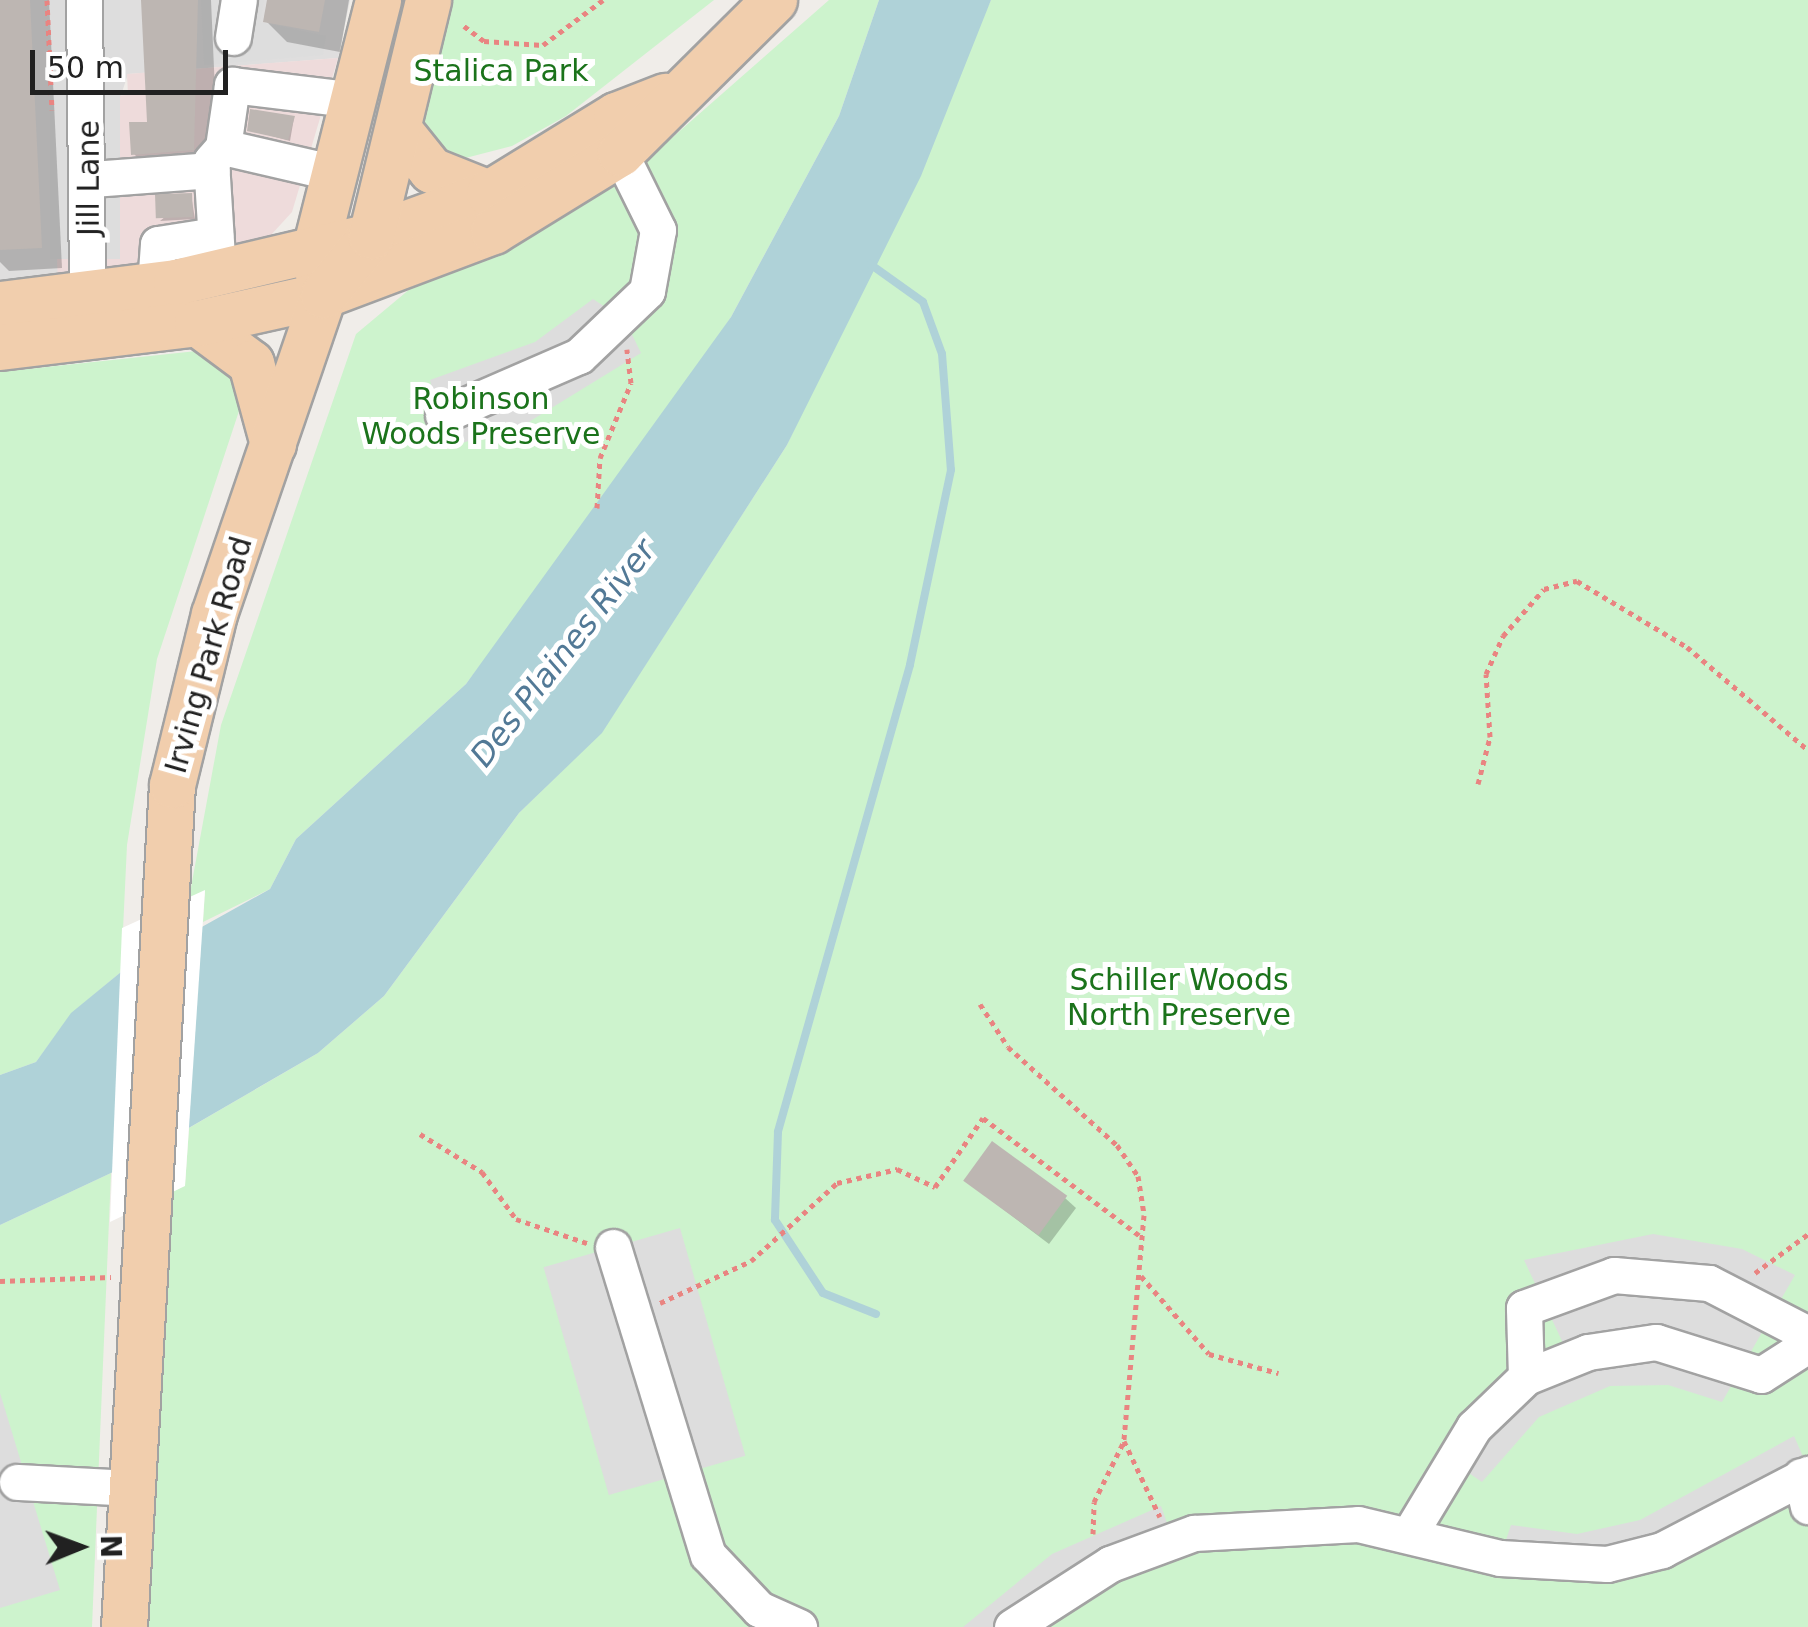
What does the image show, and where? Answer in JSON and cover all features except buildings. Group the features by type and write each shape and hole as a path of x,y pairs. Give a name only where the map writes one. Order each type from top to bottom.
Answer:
{"main road":[{"name":"Irving Park Road","path":"124,1627 158,912 190,704 273,444 318,274 336,173 378,0"},
{"name":"Irving Park Road","path":"318,274 371,236 428,0"},
{"path":"0,348 196,323 318,274 494,231 620,154 671,94 774,0"},
{"path":"371,236 489,193 616,115 671,94"},
{"path":"399,130 432,170 489,193"},
{"path":"0,304 155,285 216,254 318,274"},
{"path":"196,323 251,362 273,444"}],"street":[{"name":"Jill Lane","path":"84,0 92,179 87,296"},
{"path":"233,38 239,0"},
{"path":"216,254 217,158 232,86 356,100"},
{"path":"443,416 546,376 618,325 648,292 660,250 620,154"},
{"path":"92,179 217,158 336,173"},
{"path":"613,1247 708,1555 759,1609 799,1627"},
{"path":"1526,1377 1524,1308 1556,1290 1643,1274 1736,1292 1808,1334"},
{"path":"1410,1533 1474,1428 1526,1377 1588,1352 1656,1342 1762,1375 1808,1345"},
{"path":"17,1482 131,1488"},
{"path":"1012,1627 1169,1538 1282,1522 1410,1533 1500,1558 1607,1564 1662,1550 1806,1485"}],"path":[{"path":"464,26 484,41 544,45 603,0"},
{"path":"598,508 600,458 631,383 618,325"},
{"path":"1478,784 1490,738 1486,674 1503,636 1544,589 1577,580 1687,648 1808,750"},
{"path":"980,1004 1008,1047 1131,1162 1143,1196 1140,1275 1124,1441 1094,1502 1093,1534"},
{"path":"632,1312 751,1261 837,1183 897,1169 936,1187 983,1118 1140,1236"},
{"path":"420,1134 482,1172 516,1219 552,1239 613,1247"},
{"path":"1736,1292 1780,1248 1808,1234"},
{"path":"1140,1275 1209,1354 1278,1373"},
{"path":"0,1281 108,1278"},
{"path":"1124,1441 1169,1538"}],"shaded area":[{"path":"0,0 350,0 338,58 128,74 58,285 0,291"},
{"path":"50,0 120,0 120,259 50,259"},
{"path":"201,0 264,0 260,22 326,36 323,55 204,65"},
{"path":"338,58 292,212 271,235 240,252 58,285 51,99 128,95 127,74"},
{"path":"593,299 625,320 641,353 527,423 446,448 430,380 535,342"},
{"path":"680,1228 745,1456 609,1495 544,1267"},
{"path":"1653,1234 1742,1249 1795,1275 1722,1402 1668,1385 1610,1386 1539,1417 1482,1482 1451,1461 1570,1358 1524,1260"},
{"path":"0,1393 60,1590 0,1608"},
{"path":"1794,1436 1808,1468 1688,1538 1500,1558 1511,1525 1577,1534 1640,1520"},
{"path":"1161,1506 1172,1537 1012,1627 963,1627 1052,1554"}],"green space":[{"name":"Stalica Park","path":"441,0 714,0 566,116 512,146 450,162 419,120"},
{"name":"Robinson Woods Preserve","path":"829,0 879,0 839,116 731,317 640,454 466,684 296,839 270,889 203,922 205,891 189,898 221,725 356,334 417,283 657,151"},
{"name":"Schiller Woods North Preserve","path":"991,0 1808,0 1808,1627 145,1627 171,1193 185,1185 189,1128 318,1053 384,996 519,813 602,732 787,445"},
{"path":"206,350 222,353 242,402 157,659 127,845 121,972 72,1013 36,1062 0,1075 0,372"},
{"path":"111,1173 92,1627 0,1627 0,1225"}],"water":[{"name":"Des Plaines River","path":"879,0 991,0 921,176 787,445 602,733 519,813 384,996 318,1053 111,1173 0,1225 0,1075 36,1062 71,1013 121,972 270,889 296,839 466,684 731,317 839,116"}],"pier":[{"path":"205,890 185,1186 110,1222 122,928"}],"waterway":[{"path":"870,264 923,302 942,354 951,470 910,665 778,1132 775,1220 823,1293 876,1314"}]}
